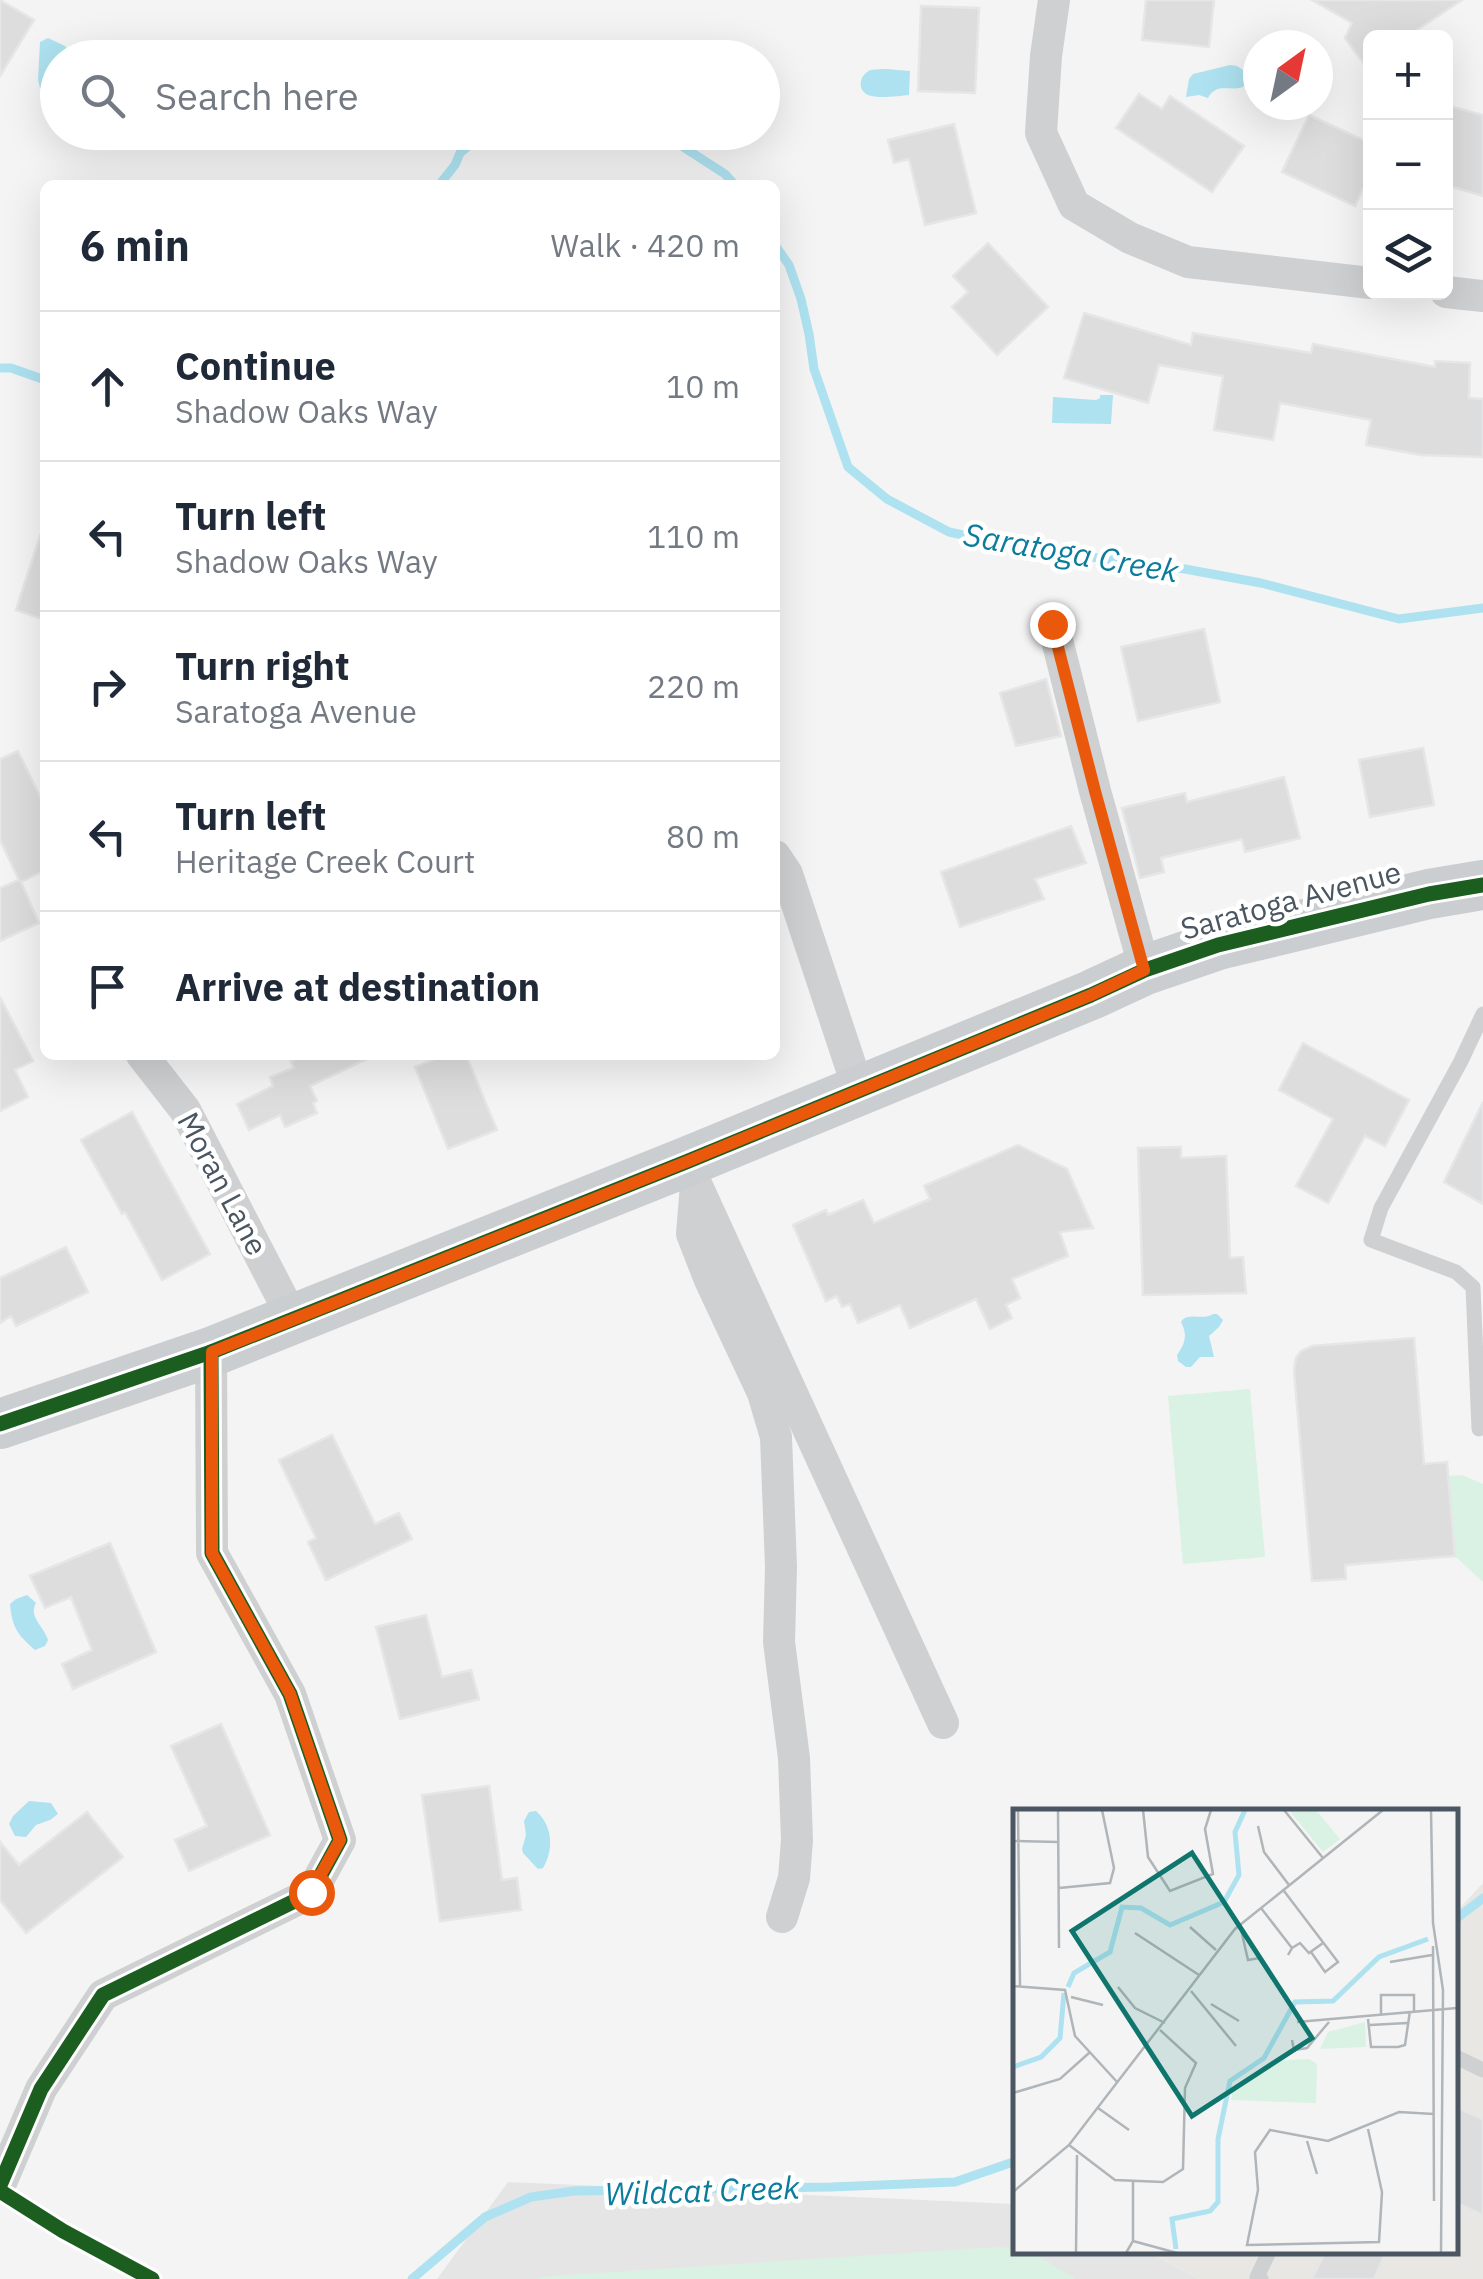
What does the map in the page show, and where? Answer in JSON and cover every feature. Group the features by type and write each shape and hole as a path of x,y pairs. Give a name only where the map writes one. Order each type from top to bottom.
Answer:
{"main road":[{"name":"Saratoga Avenue","path":"0,1424 212,1352 691,1174 859,1090 1144,970 1218,945 1428,894 1483,885"}],"street":[{"path":"1054,0 1040,133 1074,205 1130,238 1188,262 1363,282"},
{"path":"1453,293 1483,296"},
{"path":"1052,624 1144,970"},
{"path":"780,864 787,874 859,1090"},
{"name":"Moran Lane","path":"146,1060 185,1110 293,1320"},
{"path":"691,1174 943,1723"},
{"path":"691,1174 692,1234 763,1393 776,1438 781,1548 779,1642 794,1758 797,1840 794,1878 782,1916"},
{"path":"0,2185 42,2089 103,1995 311,1892 340,1840 290,1694 212,1553 212,1352"}],"lane":[{"path":"1479,1429 1473,1287 1456,1272 1371,1240 1381,1208 1483,1014"},
{"path":"1458,2058 1483,2070"},
{"path":"1261,2279 1257,2277 1267,2254"}],"shaded area":[{"path":"1483,1883 1483,2279 1199,2279 1154,2254 1458,2254 1458,1910"},
{"path":"508,2182 1013,2204 1013,2254 1153,2254 1199,2279 437,2279"}],"green space":[{"path":"1250,1389 1265,1557 1183,1564 1168,1396"},
{"path":"1462,1475 1483,1484 1483,1582 1455,1556 1448,1476"},
{"path":"1000,2247 1013,2249 1013,2254 1040,2257 1075,2279 534,2279"}],"water":[{"path":"1237,66 1243,70 1243,87 1219,89 1208,98 1186,97 1193,74"},
{"path":"871,70 910,71 909,95 878,97 864,92 864,75"},
{"path":"1100,395 1113,395 1111,424 1052,423 1053,397 1096,400"},
{"path":"1213,1314 1223,1320 1209,1336 1214,1357 1200,1357 1186,1367 1177,1355 1185,1339 1181,1322 1187,1317"},
{"path":"27,1595 36,1603 35,1617 48,1640 35,1650 12,1619 10,1604"},
{"path":"29,1801 51,1803 58,1814 36,1825 26,1837 15,1836 9,1824"},
{"path":"536,1811 550,1838 547,1861 538,1869 522,1849 524,1821 529,1812"}],"building":[{"path":"0,0 34,20 0,76"},
{"path":"1146,0 1214,0 1209,47 1142,40"},
{"path":"1312,0 1462,0 1417,30 1363,30 1363,62 1345,38 1352,23"},
{"path":"921,6 979,8 975,93 918,91"},
{"path":"1139,94 1162,109 1170,96 1244,146 1212,192 1116,128"},
{"path":"1453,107 1483,115 1483,196 1453,187"},
{"path":"1307,120 1320,120 1363,140 1363,188 1355,206 1282,172"},
{"path":"954,124 976,213 925,225 909,159 894,163 888,140"},
{"path":"988,243 1048,307 997,355 952,307 968,292 953,276"},
{"path":"1084,313 1191,345 1193,333 1311,353 1313,344 1435,367 1435,361 1470,363 1469,398 1483,399 1483,457 1421,455 1366,445 1371,420 1280,403 1273,440 1214,430 1223,376 1159,365 1148,403 1064,378"},
{"path":"40,536 40,618 16,610"},
{"path":"1204,629 1220,702 1138,721 1121,647"},
{"path":"1046,679 1061,736 1016,746 1000,693"},
{"path":"1423,748 1434,805 1370,817 1359,760"},
{"path":"18,751 40,797 40,872 21,882 39,923 0,941 0,888 19,880 0,840 0,759"},
{"path":"1284,777 1300,838 1245,852 1242,839 1161,858 1164,872 1140,878 1122,808 1185,793 1187,802"},
{"path":"1071,826 1086,863 1035,879 1044,899 960,927 941,872"},
{"path":"0,997 33,1061 15,1070 28,1097 0,1111"},
{"path":"1303,1043 1409,1100 1385,1146 1365,1136 1328,1203 1296,1186 1333,1119 1279,1090"},
{"path":"365,1060 310,1086 317,1101 313,1103 317,1113 285,1127 280,1115 249,1130 237,1104 273,1086 270,1077 294,1068 291,1061"},
{"path":"432,1060 468,1060 497,1130 448,1149 415,1067"},
{"path":"1483,1102 1483,1204 1444,1182"},
{"path":"132,1112 210,1254 162,1280 81,1140"},
{"path":"1018,1145 1067,1169 1093,1228 1060,1232 1068,1256 1012,1279 1020,1298 1006,1305 1012,1318 990,1329 976,1299 910,1328 900,1305 858,1323 850,1304 842,1307 837,1296 826,1301 793,1225 826,1210 828,1215 863,1200 874,1223 930,1199 924,1186"},
{"path":"1181,1147 1181,1158 1226,1156 1230,1258 1243,1257 1246,1293 1143,1295 1138,1148"},
{"path":"66,1247 88,1292 16,1326 11,1316 0,1323 0,1278"},
{"path":"1414,1338 1424,1464 1447,1462 1455,1556 1345,1565 1346,1579 1312,1581 1296,1358 1312,1346"},
{"path":"332,1435 375,1524 399,1513 412,1539 326,1580 308,1542 316,1538 279,1460"},
{"path":"110,1543 156,1652 73,1689 62,1664 92,1650 71,1597 45,1608 30,1576"},
{"path":"426,1615 442,1677 471,1670 479,1699 400,1719 376,1627"},
{"path":"221,1724 270,1835 189,1871 175,1840 207,1826 171,1746"},
{"path":"489,1786 502,1880 517,1878 521,1910 440,1921 422,1795"},
{"path":"87,1812 123,1857 26,1933 0,1900 0,1842 19,1865"},
{"path":"1458,2108 1483,2119 1483,2215 1458,2204"},
{"path":"1324,2254 1385,2254 1374,2279 1312,2279"}],"waterway":[{"name":"Saratoga Creek","path":"443,180 464,150"},
{"name":"Saratoga Creek","path":"688,150 730,180"},
{"name":"Saratoga Creek","path":"780,252 801,299 814,369 848,467 887,499 949,532 1051,554 1185,569 1261,583 1399,619 1483,608"},
{"name":"Saratoga Creek","path":"0,368 40,378"},
{"name":"Wildcat Creek","path":"1458,1917 1483,1898"},
{"name":"Wildcat Creek","path":"412,2279 485,2217 531,2197 574,2191 955,2182 1013,2162"}],"cycle path":[{"path":"0,1424 211,1352 686,1162 1145,970 1218,945 1429,894 1483,885"},
{"path":"0,2185 41,2089 103,1995 311,1893 340,1840 290,1694 212,1553 211,1352"},
{"path":"0,2191 63,2231 152,2279"}],"route":[{"path":"311,1892 340,1840 290,1694 212,1553 212,1352 686,1162 1144,970 1052,624"}]}
